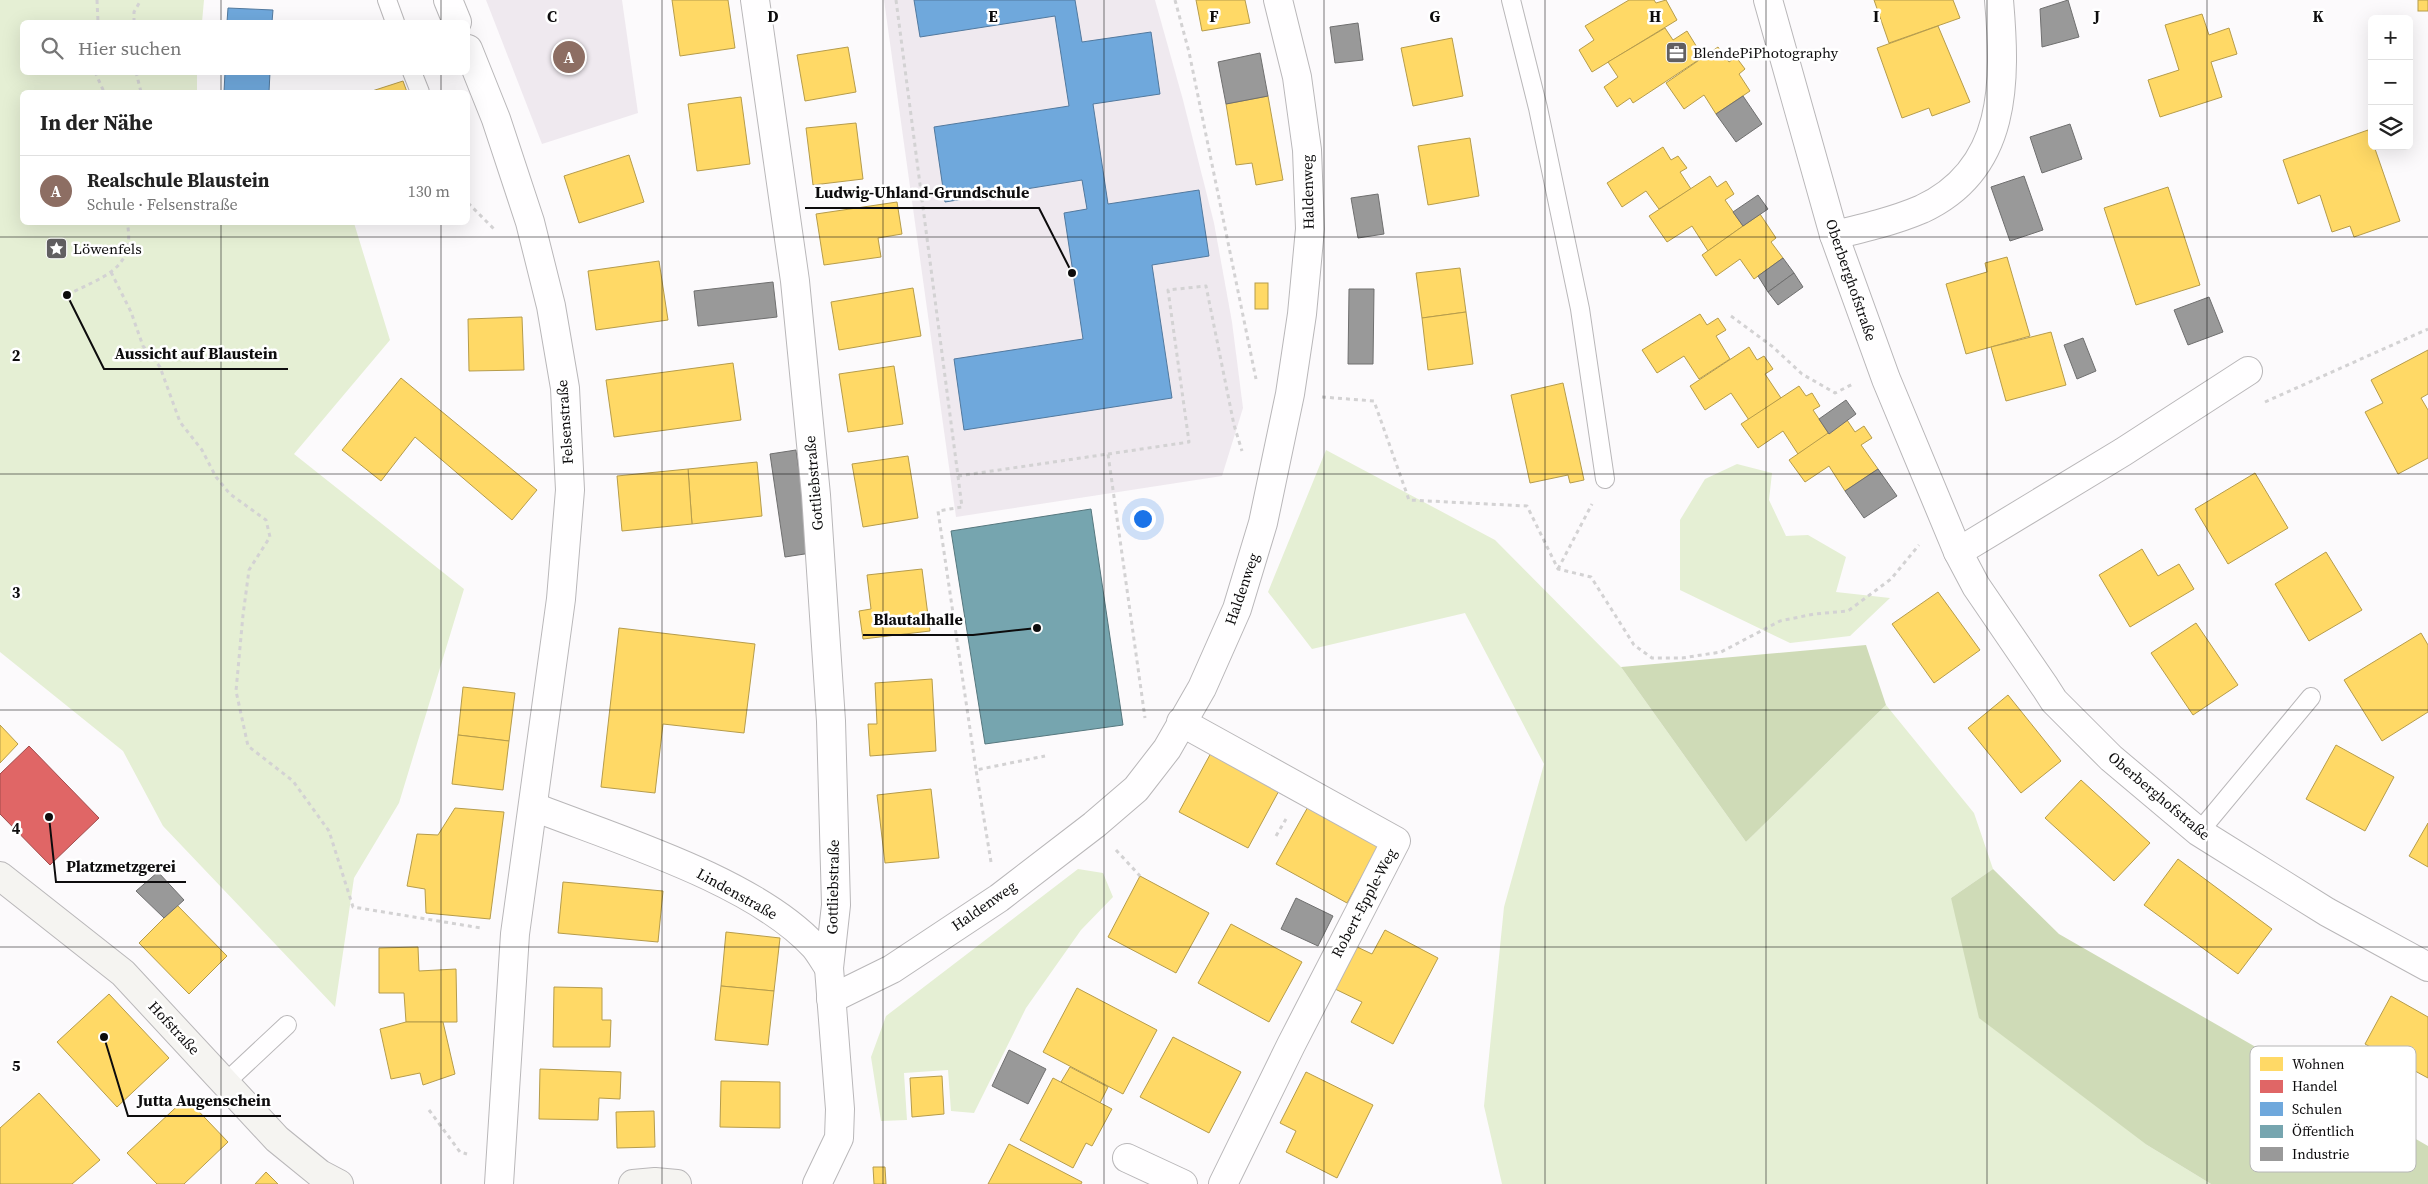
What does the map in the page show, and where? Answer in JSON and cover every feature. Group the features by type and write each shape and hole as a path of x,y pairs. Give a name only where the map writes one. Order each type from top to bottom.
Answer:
{"street":[{"path":"448,0 456,20"},
{"name":"Gottliebstraße","path":"755,0 795,281 816,495 831,721 836,905 829,968"},
{"name":"Haldenweg","path":"831,999 892,969 999,898 1094,825 1136,789 1167,749 1202,688 1237,609 1264,523 1290,394 1302,314 1310,229 1307,150 1297,77 1278,0"},
{"name":"Oberberghofstraße","path":"1768,0 1834,235 1882,368 1942,517 1958,552 1991,608 2054,701 2111,758 2199,832 2327,912 2428,967"},
{"path":"1834,235 1883,224 1923,208 1958,186 1979,158 1994,129 2002,86 2002,42 1999,0"},
{"name":"Felsenstraße","path":"470,54 496,119 530,222 551,306 565,388 570,490 561,599 534,807"},
{"path":"1958,552 2123,452 2248,371"},
{"name":"Robert-Epple-Weg","path":"1182,722 1396,841 1295,1036 1223,1184"},
{"path":"499,1175 515,934 534,807"},
{"name":"Lindenstraße","path":"534,807 696,871 748,897 788,924 814,947 829,968"},
{"name":"Hofstraße","path":"1,879 123,973 277,1139 320,1174 339,1184"},
{"path":"817,1184 838,1138 840,1109 829,968"},
{"path":"1127,1158 1183,1184"},
{"path":"633,1184 655,1182 677,1184"}],"lane":[{"path":"387,0 394,20"},
{"path":"1511,0 1561,213 1580,309 1605,479"},
{"path":"413,75 419,90"},
{"path":"2199,832 2311,697"},
{"path":"225,1083 287,1025"}],"path":[{"path":"97,0 98,20"},
{"path":"134,20 134,12 141,0"},
{"path":"896,0 962,507 938,511 986,840 999,898"},
{"path":"1174,0 1189,52 1258,385"},
{"path":"96,75 103,90"},
{"path":"136,75 137,85 140,90"},
{"path":"67,295 111,272 123,263 130,239 128,225"},
{"path":"111,272 131,312 143,346 160,367 180,422 202,450 216,478 230,494 266,520 270,537 249,570 236,691 248,746 293,781 329,830 353,906 515,934"},
{"path":"958,476 1189,442 1168,290 1206,286 1234,425 1245,461"},
{"path":"1731,316 1773,348 1802,374 1835,393 1882,368"},
{"path":"2265,403 2428,329"},
{"path":"1290,394 1374,402 1409,500 1527,506 1558,569"},
{"path":"1108,454 1144,716"},
{"path":"1558,569 1605,479"},
{"path":"1558,569 1591,577 1634,645 1652,658 1682,658 1720,652 1780,621 1814,614 1848,611 1891,579 1942,517"},
{"path":"976,770 1045,756"},
{"path":"429,1110 460,1152 499,1175"}],"shaded area":[{"path":"486,0 622,0 638,113 542,144"},
{"path":"884,0 1155,0 1214,223 1232,322 1243,408 1222,476 956,517"}],"green space":[{"path":"0,0 204,0 202,20 20,20 20,75 197,75 197,90 20,90 20,225 355,225 390,340 294,454 464,589 399,803 354,878 335,1007 163,826 123,751 0,652"},
{"path":"1326,450 1495,540 1621,667 1746,842 1886,705 1974,813 1993,869 1951,898 2147,1145 2211,1184 1502,1184 1484,1106 1504,907 1544,764 1465,613 1312,649 1268,592"},
{"path":"1737,464 1772,473 1769,500 1786,536 1808,535 1846,557 1836,592 1890,598 1850,636 1790,643 1680,590 1680,520 1705,479"},
{"path":"1866,645 1886,705 1746,842 1621,667"},
{"path":"1078,869 1103,873 1113,897 1081,930 1026,1008 974,1113 951,1111 948,1070 904,1073 907,1120 881,1121 871,1057 886,1016"},
{"path":"1993,869 2059,934 2254,1046 2250,1046 2250,1172 2416,1172 2416,1139 2428,1146 2428,1184 2211,1184 2147,1145 1979,1018 1951,898"}],"building: Wohnen":[{"path":"672,0 728,0 735,48 680,56"},
{"path":"1196,0 1245,0 1250,23 1202,31"},
{"path":"1629,0 1654,0 1656,3 1666,0 1677,20 1592,72 1579,50 1594,40 1585,26"},
{"path":"1874,0 1953,0 1960,18 1889,43"},
{"path":"2418,0 2428,0 2428,11 2418,11"},
{"path":"2202,14 2209,35 2229,28 2237,54 2211,62 2222,97 2160,117 2148,80 2179,70 2165,25"},
{"path":"1938,26 1970,102 1932,116 1929,108 1902,118 1877,48"},
{"path":"1665,28 1673,40 1687,31 1703,57 1633,103 1630,98 1617,107 1604,87 1618,77 1608,62"},
{"path":"1452,38 1463,96 1413,106 1401,48"},
{"path":"848,47 856,92 805,101 797,55"},
{"path":"1718,47 1729,62 1736,57 1745,69 1739,74 1750,91 1716,114 1704,95 1684,109 1666,83"},
{"path":"403,81 406,90 375,90"},
{"path":"1268,96 1283,180 1256,185 1252,163 1236,165 1226,104"},
{"path":"741,97 750,164 697,171 688,104"},
{"path":"856,123 863,179 813,185 806,128"},
{"path":"2368,130 2368,150 2375,150 2400,221 2354,237 2350,226 2332,232 2320,195 2298,204 2283,160"},
{"path":"1470,138 1479,196 1428,205 1418,146"},
{"path":"1663,147 1671,160 1678,156 1687,168 1680,172 1691,189 1659,209 1646,191 1622,207 1607,183"},
{"path":"629,155 644,202 579,223 564,176"},
{"path":"1710,176 1717,187 1726,181 1734,194 1725,200 1743,226 1708,251 1692,226 1667,242 1649,216"},
{"path":"2168,187 2200,285 2136,305 2104,208"},
{"path":"897,202 902,234 878,238 881,257 824,265 816,214"},
{"path":"1760,214 1776,238 1771,242 1783,258 1754,279 1740,259 1716,276 1702,255"},
{"path":"2007,257 2030,336 1966,354 1946,284 1987,272 1985,263"},
{"path":"659,261 668,320 596,330 588,271"},
{"path":"1460,268 1466,312 1422,318 1416,273"},
{"path":"1255,283 1268,283 1268,309 1255,309"},
{"path":"913,288 921,336 839,350 831,302"},
{"path":"1466,312 1473,364 1428,370 1422,318"},
{"path":"1700,314 1707,325 1718,318 1726,330 1716,336 1730,359 1699,379 1684,356 1657,373 1642,350"},
{"path":"522,317 524,370 469,371 468,319"},
{"path":"2051,332 2066,385 2006,401 1991,347"},
{"path":"1749,347 1757,360 1764,356 1773,369 1765,374 1781,398 1749,420 1731,393 1705,410 1690,386"},
{"path":"2428,350 2428,394 2421,398 2428,410 2428,458 2398,474 2365,412 2383,403 2371,380"},
{"path":"733,363 741,420 614,437 606,380"},
{"path":"894,366 903,424 848,432 839,374"},
{"path":"401,378 537,490 512,520 415,437 381,481 342,450"},
{"path":"1563,383 1584,480 1570,483 1568,475 1530,483 1511,395"},
{"path":"1799,386 1806,396 1812,393 1820,406 1813,410 1829,434 1798,454 1783,431 1758,448 1741,424"},
{"path":"1847,420 1855,432 1864,426 1872,438 1861,445 1878,469 1845,491 1829,466 1805,482 1789,460"},
{"path":"908,456 918,518 863,527 852,464"},
{"path":"757,462 762,516 692,524 688,469"},
{"path":"688,469 692,524 622,531 617,476"},
{"path":"2255,473 2288,528 2228,564 2195,509"},
{"path":"2142,549 2158,576 2179,564 2194,589 2130,627 2099,575"},
{"path":"2326,552 2362,610 2309,641 2275,584"},
{"path":"922,569 930,631 863,639 859,611 871,609 867,575"},
{"path":"1938,592 1980,650 1934,683 1892,624"},
{"path":"2196,623 2238,685 2193,715 2151,653"},
{"path":"619,628 755,644 744,733 663,724 655,793 601,787"},
{"path":"2421,633 2428,645 2428,712 2382,741 2344,680"},
{"path":"932,679 936,751 870,756 868,724 877,724 875,683"},
{"path":"463,687 515,693 509,741 458,735"},
{"path":"2008,695 2061,761 2021,793 1968,728"},
{"path":"0,725 18,744 0,763"},
{"path":"458,735 509,741 503,790 452,784"},
{"path":"2336,745 2394,777 2365,831 2306,799"},
{"path":"1212,751 1281,787 1248,848 1179,812"},
{"path":"2081,780 2150,843 2114,881 2045,818"},
{"path":"931,789 939,858 885,863 877,795"},
{"path":"1309,805 1380,844 1347,903 1276,864"},
{"path":"455,808 504,812 490,919 426,913 425,889 407,886 417,834 438,835"},
{"path":"2428,823 2428,867 2409,856"},
{"path":"2178,859 2272,929 2238,974 2144,905"},
{"path":"1140,876 1209,913 1176,973 1108,937"},
{"path":"563,882 663,891 658,942 558,933"},
{"path":"177,905 227,956 189,994 139,943"},
{"path":"1231,924 1302,962 1269,1022 1198,983"},
{"path":"1385,930 1438,958 1393,1044 1351,1022 1362,1002 1333,988 1355,946 1372,954"},
{"path":"726,932 780,938 774,991 721,986"},
{"path":"418,947 419,971 456,969 457,1022 406,1022 404,993 379,993 379,948"},
{"path":"721,986 774,991 768,1045 715,1040"},
{"path":"554,987 602,988 602,1020 611,1020 610,1047 553,1047"},
{"path":"1077,988 1157,1030 1123,1094 1043,1052"},
{"path":"109,994 169,1058 117,1107 57,1042"},
{"path":"2391,996 2428,1017 2428,1078 2416,1072 2416,1046 2369,1046 2365,1044"},
{"path":"406,1022 443,1022 455,1074 423,1085 420,1073 391,1079 380,1029"},
{"path":"1173,1037 1241,1072 1209,1133 1140,1097"},
{"path":"1070,1067 1108,1087 1100,1103 1061,1082"},
{"path":"540,1069 621,1072 620,1099 599,1098 598,1120 539,1119"},
{"path":"1306,1072 1373,1105 1337,1178 1286,1152 1296,1131 1280,1123"},
{"path":"942,1076 944,1114 912,1117 910,1078"},
{"path":"1053,1078 1112,1109 1092,1146 1086,1143 1073,1168 1020,1140"},
{"path":"721,1081 780,1082 780,1128 720,1127"},
{"path":"39,1093 100,1160 72,1184 0,1184 0,1128"},
{"path":"186,1098 228,1142 184,1184 157,1184 127,1153"},
{"path":"654,1111 655,1147 617,1148 616,1112"},
{"path":"1009,1144 1082,1182 1081,1184 988,1184"},
{"path":"873,1167 885,1167 886,1184 874,1184"},
{"path":"266,1172 278,1184 255,1184"}],"building: Handel":[{"path":"29,746 99,818 50,865 0,814 0,774"}],"building: Schulen":[{"path":"914,0 1075,0 1082,42 1151,32 1160,94 1093,104 1108,204 1199,190 1209,256 1152,265 1172,398 964,430 954,359 1083,339 1064,213 1087,209 1082,180 945,202 934,127 1069,106 1055,16 920,37"},
{"path":"228,8 273,10 272,20 227,20"},
{"path":"225,75 270,75 269,90 224,90"}],"building: Öffentlich":[{"path":"1091,509 1123,725 985,744 951,531"}],"building: Industrie":[{"path":"2068,0 2079,37 2042,47 2040,9"},
{"path":"1358,23 1363,60 1335,63 1330,27"},
{"path":"1260,53 1268,96 1226,104 1218,62"},
{"path":"1743,96 1762,124 1736,142 1716,114"},
{"path":"2070,124 2082,159 2042,173 2030,137"},
{"path":"2024,176 2043,230 2010,241 1991,187"},
{"path":"1378,194 1384,234 1358,238 1351,198"},
{"path":"1758,195 1768,209 1743,226 1733,212"},
{"path":"1783,258 1794,273 1768,292 1758,276"},
{"path":"1794,273 1803,287 1778,305 1768,292"},
{"path":"773,282 777,317 698,326 694,291"},
{"path":"1349,289 1374,289 1373,364 1348,364"},
{"path":"2209,297 2223,332 2188,345 2174,310"},
{"path":"2083,338 2096,371 2077,379 2064,345"},
{"path":"1846,400 1856,414 1829,434 1819,419"},
{"path":"796,450 811,553 785,557 770,454"},
{"path":"1878,469 1897,496 1864,518 1845,491"},
{"path":"158,872 184,900 164,918 136,891"},
{"path":"1296,898 1333,916 1318,946 1281,929"},
{"path":"1009,1050 1046,1069 1028,1104 992,1086"}],"place":[{"name":"BlendePiPhotography","path":"1677,53"},
{"name":"Realschule Blaustein","path":"569,57"},
{"name":"Löwenfels","path":"57,249"},
{"name":"Ludwig-Uhland-Grundschule","path":"1072,273"},
{"name":"Aussicht auf Blaustein","path":"67,295"},
{"name":"Blautalhalle","path":"1037,628"},
{"name":"Platzmetzgerei","path":"49,817"},
{"name":"Jutta Augenschein","path":"104,1037"}]}
